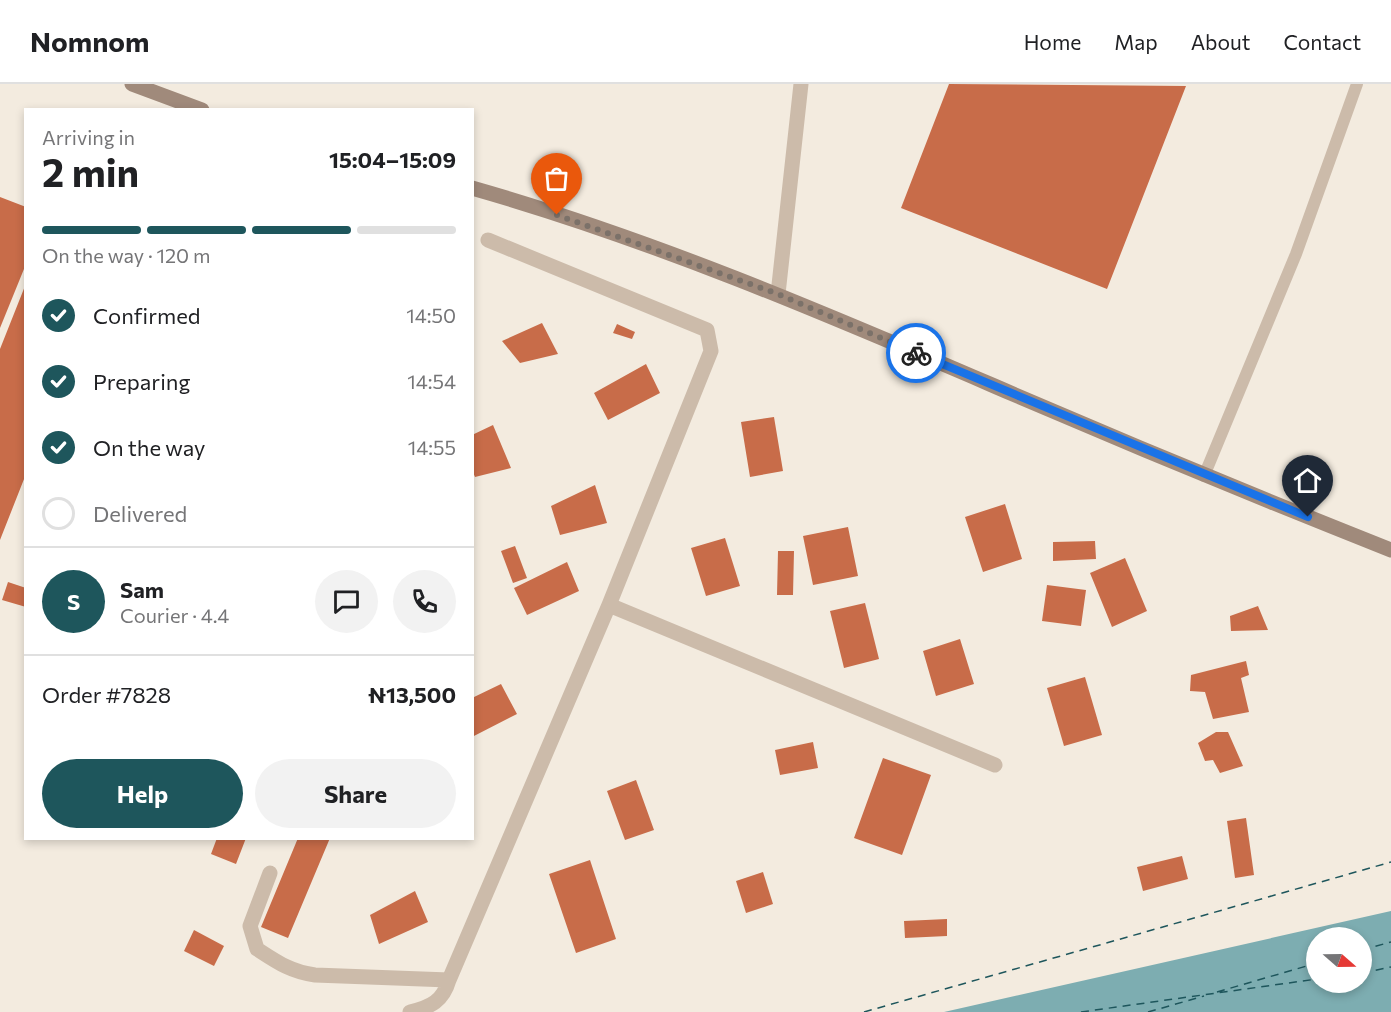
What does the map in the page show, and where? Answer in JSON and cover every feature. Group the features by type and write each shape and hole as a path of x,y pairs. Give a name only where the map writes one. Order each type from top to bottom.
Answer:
{"main road":[{"path":"132,84 197,108"},
{"path":"474,189 659,250 778,294 1204,476 1391,550"}],"street":[{"path":"778,294 801,84"},
{"path":"410,1012 436,1004 445,993 609,604 711,351 707,330 488,240"},
{"path":"609,604 995,765"},
{"path":"270,873 250,926 257,949 296,973 450,980"}],"lane":[{"path":"1204,476 1296,254 1357,84"}],"water":[{"path":"1391,911 1391,1012 944,1012 1306,930 1306,993 1372,993 1372,927 1320,927"}],"building":[{"path":"949,84 1186,86 1107,289 901,208"},
{"path":"0,197 24,206 24,269 0,328"},
{"path":"24,289 24,479 0,540 0,349"},
{"path":"542,323 558,354 520,363 502,341"},
{"path":"617,324 635,332 632,339 613,333"},
{"path":"646,364 660,393 608,420 594,393"},
{"path":"774,417 783,471 750,477 741,422"},
{"path":"493,425 511,468 475,477 474,434"},
{"path":"595,485 607,523 560,535 551,506"},
{"path":"1005,504 1022,559 983,572 965,517"},
{"path":"848,527 858,576 813,585 803,536"},
{"path":"725,538 740,586 706,596 691,548"},
{"path":"1095,541 1096,559 1053,561 1053,542"},
{"path":"515,546 527,578 513,583 501,551"},
{"path":"778,551 794,551 793,595 777,595"},
{"path":"1125,558 1147,611 1112,627 1090,573"},
{"path":"567,562 579,591 527,615 514,588"},
{"path":"8,582 24,587 24,606 2,600"},
{"path":"1047,585 1086,590 1081,626 1042,621"},
{"path":"865,603 879,659 844,668 830,611"},
{"path":"1258,606 1268,630 1231,631 1230,616"},
{"path":"960,639 974,684 936,696 923,651"},
{"path":"1246,661 1249,675 1241,678 1249,712 1213,719 1205,692 1190,691 1191,675"},
{"path":"1085,677 1102,735 1064,746 1047,688"},
{"path":"501,684 517,714 474,736 474,697"},
{"path":"1216,732 1228,732 1243,766 1220,773 1213,760 1205,761 1198,743"},
{"path":"813,742 818,768 780,775 775,750"},
{"path":"883,758 931,775 902,855 854,838"},
{"path":"636,780 654,830 625,840 607,791"},
{"path":"1246,818 1254,875 1235,878 1227,821"},
{"path":"216,840 245,840 236,864 211,854"},
{"path":"297,840 329,840 288,938 261,927"},
{"path":"1182,856 1188,879 1143,891 1137,867"},
{"path":"590,860 616,939 576,953 549,874"},
{"path":"763,872 773,904 746,913 736,881"},
{"path":"415,891 428,922 379,944 370,915"},
{"path":"947,919 947,936 905,938 904,921"},
{"path":"194,930 224,946 214,966 184,951"}],"ferry route":[{"path":"864,1012 1391,862"},
{"path":"1372,947 1391,942"},
{"path":"1217,992 1306,966"},
{"path":"1372,971 1391,967"},
{"path":"1081,1012 1306,981"},
{"path":"1148,1012 1204,996"}],"way so far":[{"path":"557,215 778,294 916,353"}],"route":[{"path":"916,353 1204,476 1308,517"}]}
